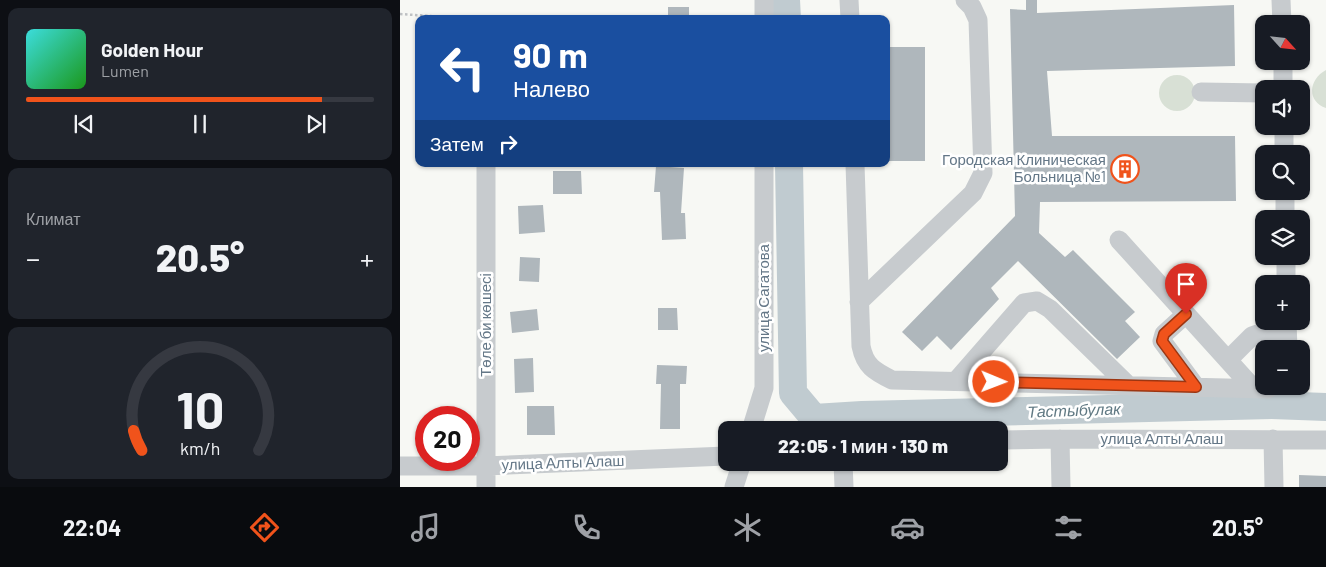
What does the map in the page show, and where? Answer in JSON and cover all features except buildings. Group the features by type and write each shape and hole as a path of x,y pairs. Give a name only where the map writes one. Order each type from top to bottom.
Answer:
{"street":[{"path":"764,0 764,15"},
{"path":"849,0 850,15"},
{"path":"859,302 973,193 983,174 978,20 972,7 965,0"},
{"path":"1282,0 1282,15"},
{"path":"1201,92 1255,93"},
{"name":"Төле би көшесі","path":"486,167 486,487"},
{"name":"улица Сагатова","path":"754,421 764,388 764,167"},
{"path":"855,167 861,346 863,359 877,373 892,380 1255,387"},
{"path":"1119,240 1228,360 1255,381"},
{"path":"956,381 1024,303 1037,301 1050,309 1129,386"},
{"path":"1186,314 1164,334 1162,341 1196,387"},
{"path":"1228,360 1252,336 1266,331 1287,334"},
{"path":"1060,439 1061,487"},
{"path":"1273,439 1274,487"},
{"name":"улица Алты Алаш","path":"1008,440 1326,440"},
{"name":"улица Алты Алаш","path":"400,466 486,466 718,456"},
{"path":"734,487 739,471"},
{"path":"843,471 844,487"}],"path":[{"path":"400,14 415,15"}],"shaded area":[{"path":"1326,70 1326,108 1315,100 1312,90 1316,79"},
{"path":"1177,75 1184,76 1190,80 1194,86 1194,100 1190,106 1184,110 1177,111 1170,110 1164,106 1160,100 1159,93 1160,86 1164,80 1170,76"}],"waterway":[{"name":"Тастыбулак","path":"786,0 787,15"},
{"name":"Тастыбулак","path":"789,167 793,393 814,418 862,415 1272,405 1326,407"}],"place":[{"name":"Городская Клиническая Больница №1","path":"1125,169"}],"route":[{"path":"994,382 1196,387 1162,341 1164,334 1186,314"}]}
